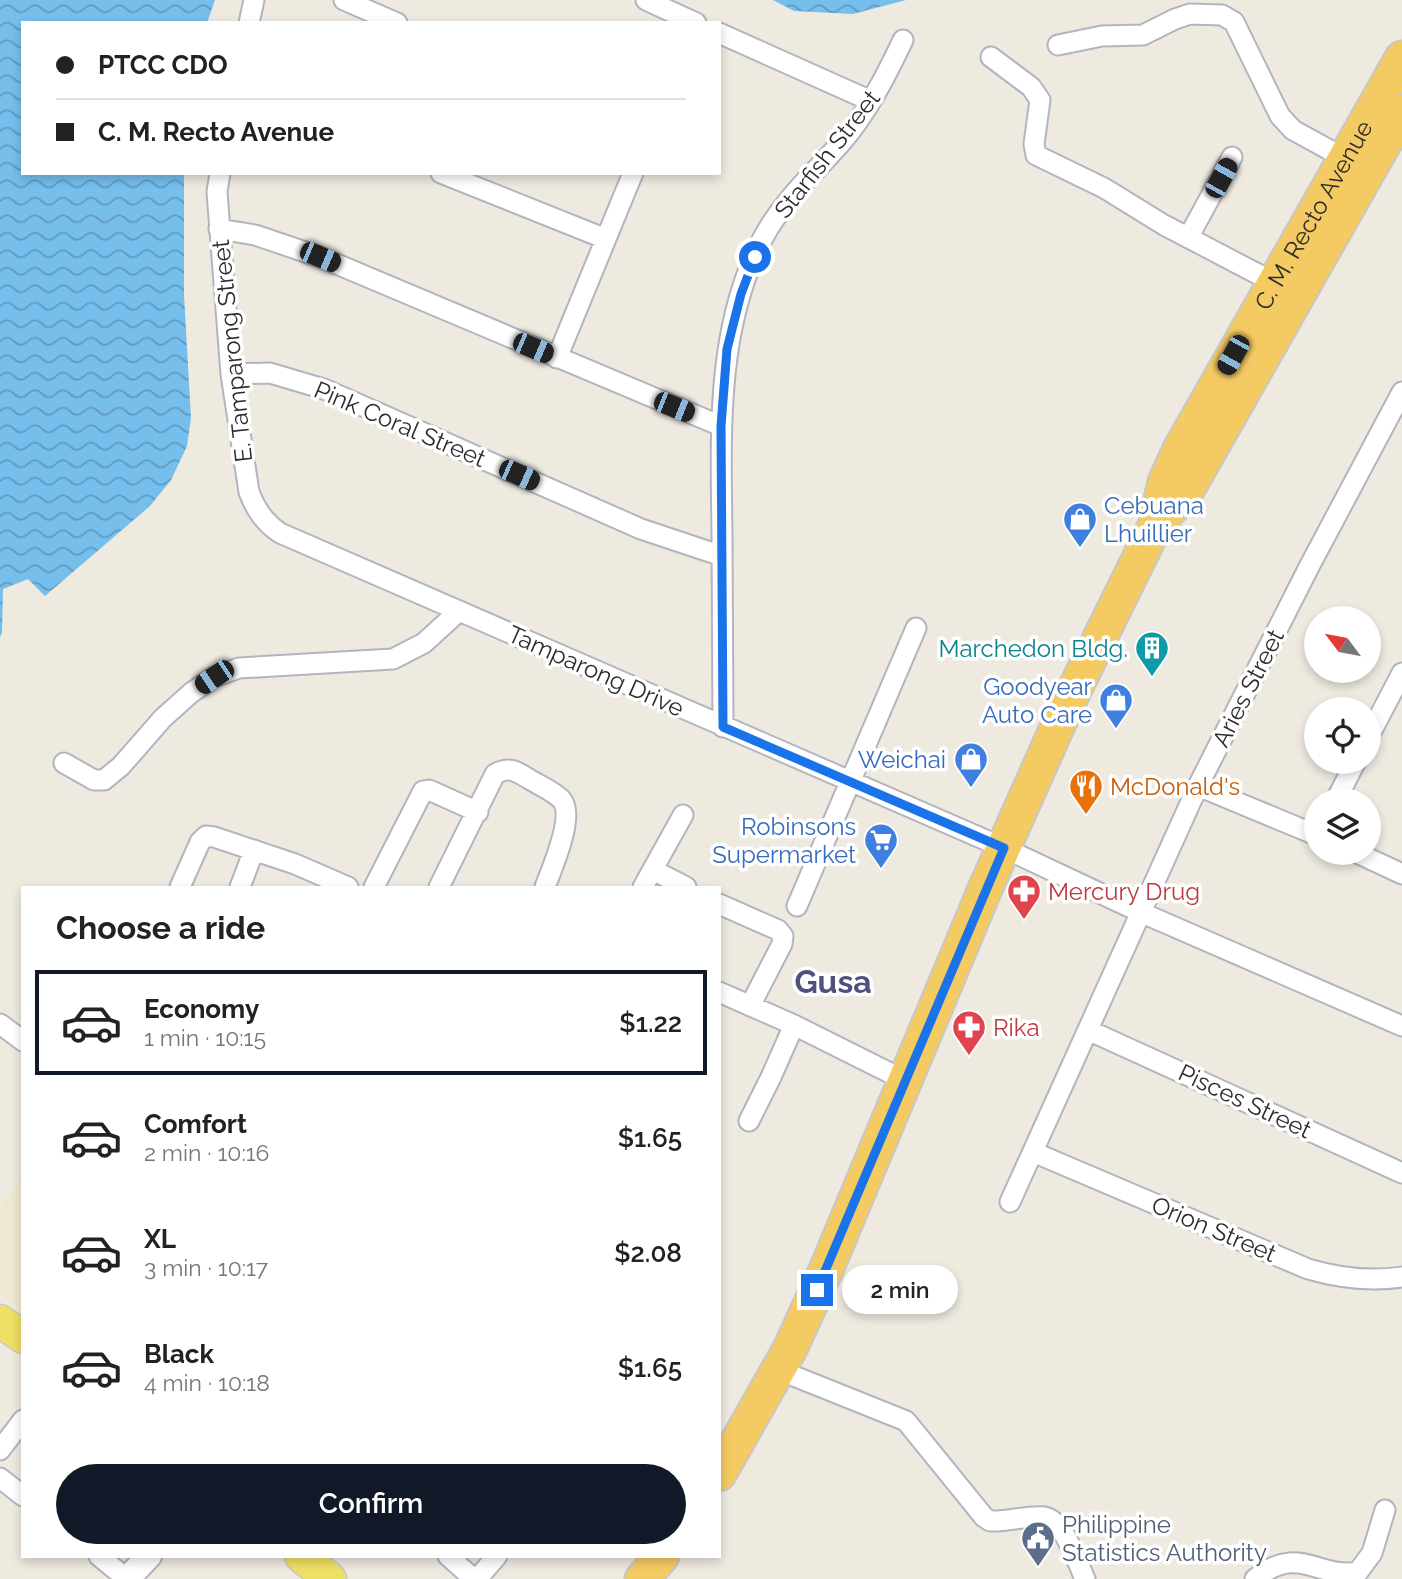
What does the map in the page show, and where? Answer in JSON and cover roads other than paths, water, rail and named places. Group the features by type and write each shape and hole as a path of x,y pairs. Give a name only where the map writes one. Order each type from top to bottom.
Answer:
{"highway":[{"name":"C. M. Recto Avenue","path":"721,1471 779,1370 826,1270 952,967 1068,703 1155,526 1165,482 1179,451 1402,58"},
{"name":"C. M. Recto Avenue","path":"1155,526 1186,492 1402,112"}],"main road":[{"path":"0,1321 21,1336"}],"street":[{"path":"249,21 254,0"},
{"path":"344,0 392,21"},
{"path":"646,0 692,21"},
{"path":"1058,45 1102,36 1143,35 1190,14 1222,15 1234,22 1280,116 1293,130 1346,159"},
{"path":"721,34 871,101"},
{"name":"Starfish Street","path":"723,727 721,426 727,349 741,294 763,239 791,196 842,142 871,101 903,40"},
{"path":"991,57 1031,87 1040,100 1034,144 1036,155 1104,188 1188,238 1273,282"},
{"path":"1188,238 1232,158"},
{"name":"E. Tamparong Street","path":"220,175 217,192 230,374 249,492 267,524"},
{"path":"446,175 606,239"},
{"path":"556,358 632,175"},
{"path":"219,229 255,234 309,253 721,426"},
{"name":"Pink Coral Street","path":"230,374 270,373 324,389 641,529 722,556"},
{"name":"Aries Street","path":"1010,1202 1198,786 1310,565 1402,392"},
{"name":"Tamparong Drive","path":"267,524 280,533 1004,848"},
{"path":"64,763 94,780 104,780 121,766 163,718 214,677 239,668 393,659 424,643 458,611"},
{"path":"797,906 916,628"},
{"path":"1381,713 1402,673"},
{"path":"440,886 495,774 503,769 513,769 561,798 567,809 567,821 545,886"},
{"path":"1198,786 1304,830"},
{"path":"374,886 422,791 429,790 478,812"},
{"path":"644,886 683,815"},
{"path":"180,886 200,842 206,836 295,864 346,886"},
{"path":"1004,848 1140,912 1402,1026"},
{"path":"240,886 254,850"},
{"path":"1381,864 1402,874"},
{"path":"653,870 684,886"},
{"path":"721,905 778,930 783,936 782,944 750,1006"},
{"path":"721,993 794,1025 906,1081"},
{"path":"0,1024 21,1040"},
{"path":"749,1121 794,1025"},
{"name":"Pisces Street","path":"1088,1030 1402,1173"},
{"name":"Orion Street","path":"1033,1152 1308,1269 1357,1279 1402,1277"},
{"path":"779,1370 906,1422 990,1521 1044,1517 1053,1520 1061,1530 1085,1579"},
{"path":"0,1450 21,1423"},
{"path":"0,1478 21,1494"},
{"path":"1255,1579 1277,1566 1294,1562 1348,1573 1358,1572 1372,1553 1385,1510"},
{"path":"101,1558 127,1579 147,1558"},
{"path":"450,1558 475,1579 495,1558"}],"water":[{"path":"0,0 215,0 208,21 21,21 21,175 184,175 184,295 191,418 187,446 171,480 150,506 45,596 28,579 3,589 0,637"},
{"path":"773,0 906,0 853,14 794,11"}],"place":[{"name":"Cebuana Lhuillier","path":"1080,549"},
{"name":"Marchedon Bldg.","path":"1152,678"},
{"name":"Goodyear Auto Care","path":"1116,730"},
{"name":"Weichai","path":"971,789"},
{"name":"McDonald's","path":"1086,816"},
{"name":"Robinsons Supermarket","path":"881,870"},
{"name":"Mercury Drug","path":"1024,921"},
{"name":"Rika","path":"969,1057"},
{"name":"Philippine Statistics Authority","path":"1038,1568"}],"district":[{"name":"Gusa","path":"833,981"}]}
